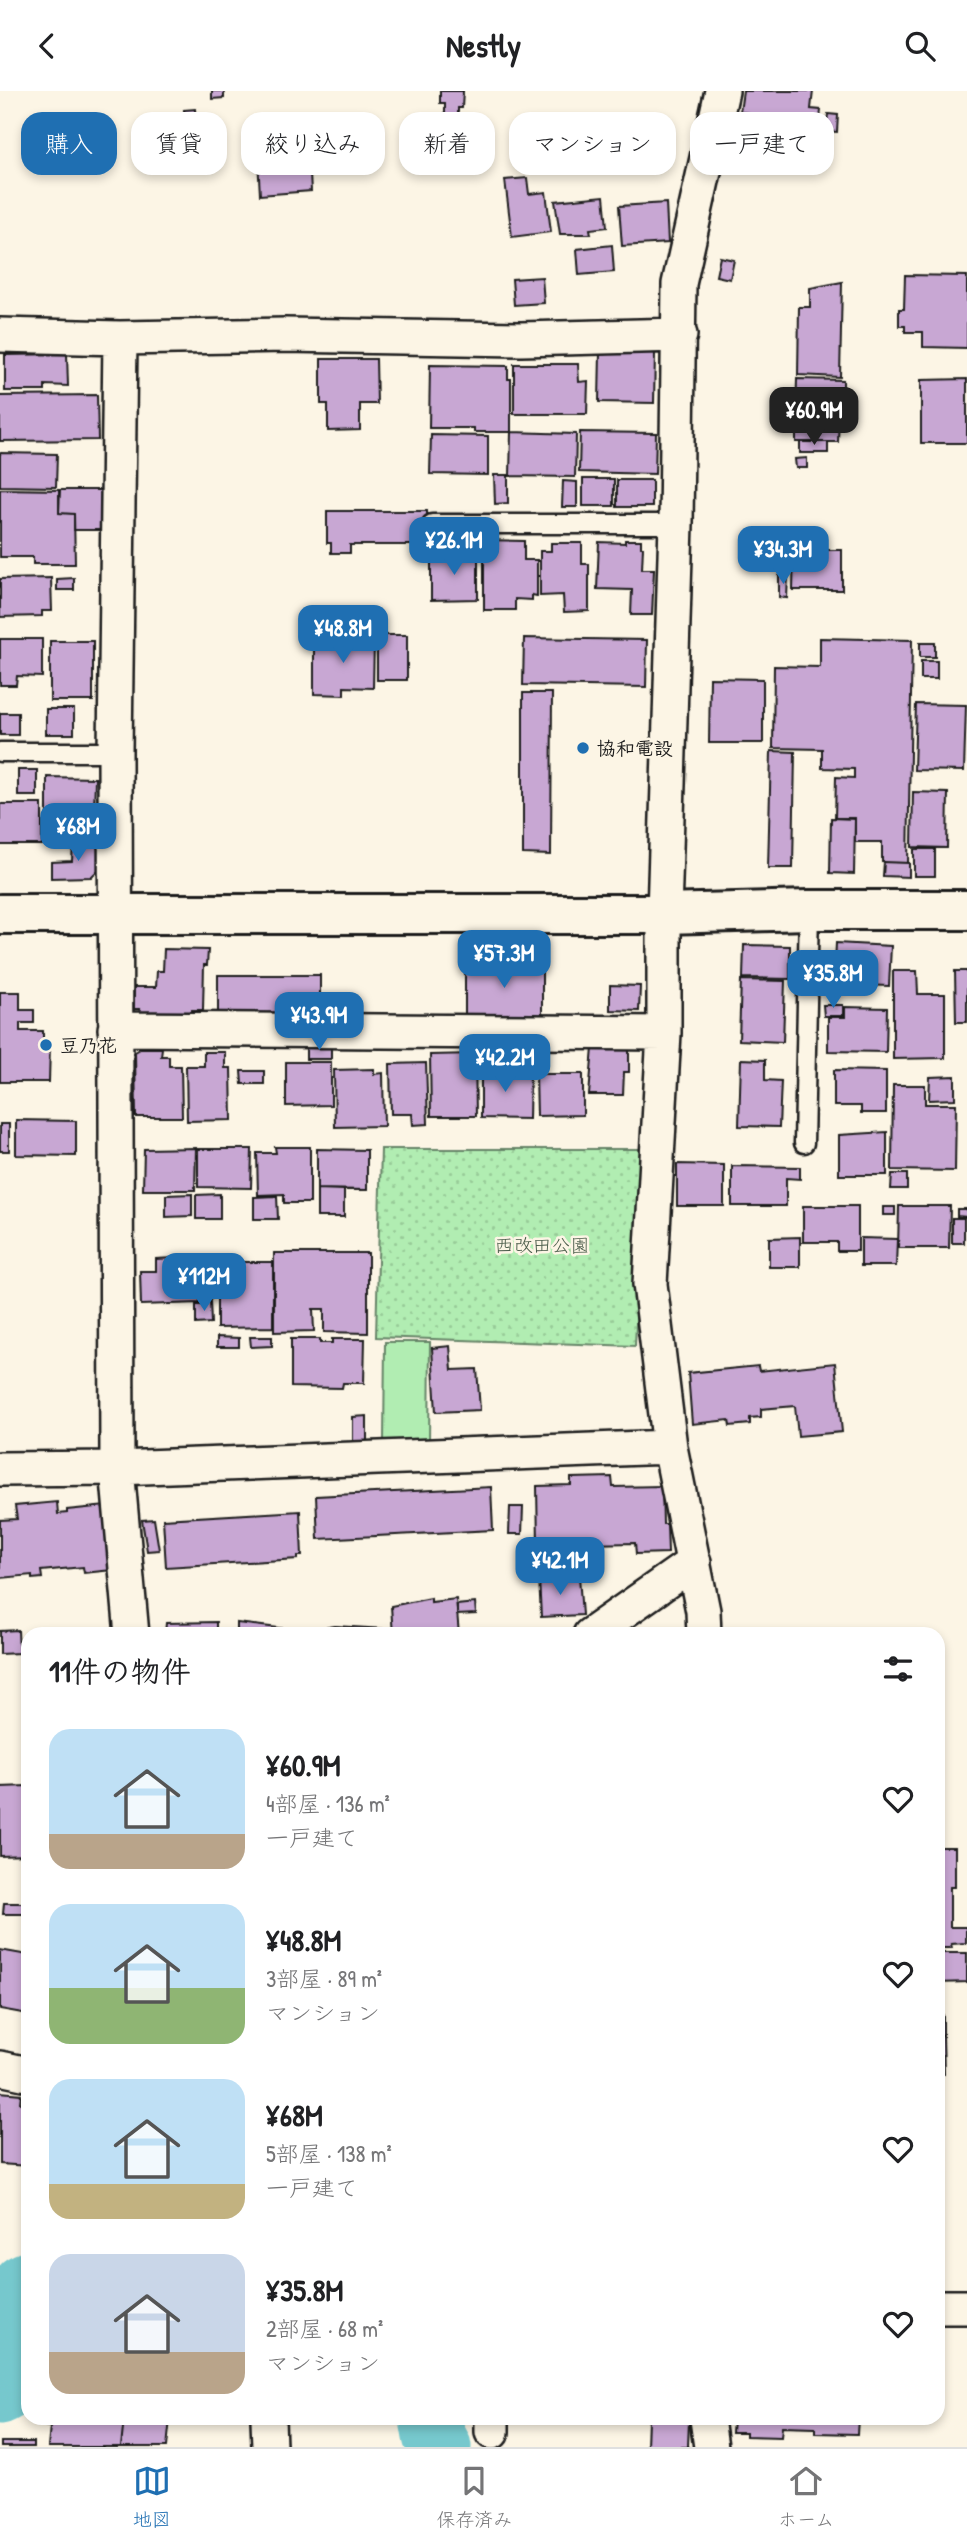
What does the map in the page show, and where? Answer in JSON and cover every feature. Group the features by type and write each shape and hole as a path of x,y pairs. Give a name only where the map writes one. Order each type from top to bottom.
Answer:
{"street":[{"path":"704,1627 670,1447 650,1284 664,1033 664,914 676,524 679,284 722,91"},
{"path":"0,335 120,338 285,335 521,339 680,334"},
{"path":"120,338 115,752 117,1468 131,1627"},
{"path":"0,914 664,914 967,910"},
{"path":"115,1029 664,1033"},
{"path":"0,1469 117,1468 670,1447"},
{"path":"601,1627 694,1562"},
{"path":"0,2068 21,2072"},
{"path":"945,2307 967,2307"},
{"path":"268,2425 269,2447"},
{"path":"708,2425 711,2447"}],"lane":[{"path":"432,524 676,524"},
{"path":"0,752 115,752"},
{"path":"804,1143 808,910"}],"green space":[{"name":"西改田公園","path":"381,1149 644,1149 635,1346 376,1337"},
{"path":"385,1342 430,1342 429,1444 384,1443"}],"building":[{"path":"212,91 224,91 224,98 212,99"},
{"path":"440,91 463,91 462,108 458,108 458,112 445,112 445,103 440,103"},
{"path":"743,91 813,91 811,109 821,110 821,112 740,112"},
{"path":"834,115 838,115 837,132 834,132"},
{"path":"259,175 310,175 311,191 260,195"},
{"path":"527,178 529,194 546,192 551,232 512,237 505,180"},
{"path":"604,196 607,227 590,229 591,234 560,234 555,201"},
{"path":"666,203 668,243 622,246 619,206"},
{"path":"612,245 614,272 579,275 577,249"},
{"path":"720,257 734,260 730,279 716,276"},
{"path":"905,275 967,276 967,348 923,347 923,332 905,332 905,326 899,326 899,309 904,309"},
{"path":"542,277 544,303 514,305 512,279"},
{"path":"842,282 840,377 798,375 799,307 810,307 810,288"},
{"path":"600,352 655,353 654,403 599,402"},
{"path":"67,354 68,386 45,385 45,391 5,391 5,355"},
{"path":"321,359 376,359 377,404 360,404 360,430 328,431 328,404 321,404"},
{"path":"514,364 578,364 579,382 588,381 587,414 514,414"},
{"path":"430,365 508,366 508,379 511,379 511,432 474,432 474,428 429,428"},
{"path":"797,379 843,380 843,416 796,416"},
{"path":"967,379 967,443 921,443 921,380"},
{"path":"97,395 98,440 0,441 0,396"},
{"path":"796,416 839,416 838,442 796,442"},
{"path":"511,432 576,434 575,477 510,476"},
{"path":"580,432 656,433 655,474 579,472"},
{"path":"431,435 488,436 488,475 430,474"},
{"path":"800,442 828,442 828,453 800,453"},
{"path":"0,453 57,454 56,487 0,486"},
{"path":"807,458 807,468 796,468 795,459"},
{"path":"494,475 508,475 508,503 495,504"},
{"path":"583,479 614,479 614,506 583,506"},
{"path":"617,480 652,480 652,507 617,507"},
{"path":"563,481 577,482 577,507 562,507"},
{"path":"0,489 59,490 59,513 74,514 75,564 33,564 33,557 0,557"},
{"path":"60,490 101,490 101,530 74,530 74,514 59,513"},
{"path":"327,511 427,511 427,545 350,545 350,553 331,553 331,543 327,543"},
{"path":"484,540 524,541 524,560 537,560 537,596 532,595 532,600 515,599 515,610 484,610"},
{"path":"625,540 641,540 642,569 654,569 652,615 631,615 632,590 597,589 599,542 625,543"},
{"path":"551,543 582,543 582,564 589,564 589,611 564,612 563,595 540,596 540,551 551,551"},
{"path":"794,550 842,550 842,590 793,590"},
{"path":"431,553 478,554 478,599 431,600"},
{"path":"788,575 787,598 779,597 779,576"},
{"path":"51,578 52,611 42,611 42,616 0,617 0,579"},
{"path":"74,578 74,590 57,590 57,579"},
{"path":"377,635 407,635 407,680 377,680"},
{"path":"524,638 647,640 646,687 523,685"},
{"path":"820,638 912,640 908,863 882,862 882,842 855,842 855,818 835,818 836,777 854,778 854,769 822,768 822,749 773,748 774,666 820,667"},
{"path":"0,639 42,639 42,677 17,676 16,685 0,685"},
{"path":"314,639 374,640 373,688 344,687 344,695 314,694"},
{"path":"50,641 93,641 93,701 50,701"},
{"path":"920,643 935,643 935,657 920,657"},
{"path":"921,661 937,661 937,679 921,679"},
{"path":"710,678 763,679 763,743 709,743"},
{"path":"523,693 552,693 551,855 523,854"},
{"path":"916,704 966,705 964,771 914,770"},
{"path":"46,709 74,709 74,734 46,734"},
{"path":"0,713 18,713 18,735 0,735"},
{"path":"771,751 795,752 793,868 768,868"},
{"path":"18,770 37,770 37,796 18,796"},
{"path":"47,777 95,778 94,810 80,810 79,828 47,828"},
{"path":"913,792 948,793 947,848 912,847"},
{"path":"0,804 42,804 42,845 0,845"},
{"path":"831,818 855,819 854,874 830,873"},
{"path":"73,844 98,844 98,870 91,877 51,878 51,862 72,861"},
{"path":"914,849 935,849 935,876 914,876"},
{"path":"884,862 909,863 909,877 883,876"},
{"path":"836,943 891,946 889,986 834,984"},
{"path":"744,945 790,946 790,979 743,978"},
{"path":"164,949 208,950 207,965 204,965 203,1010 192,1010 192,1017 139,1014 140,1009 134,1009 134,987 156,987 157,971 163,971"},
{"path":"465,962 542,962 542,1018 465,1018"},
{"path":"893,971 917,971 918,994 945,994 945,1058 893,1059"},
{"path":"955,971 967,971 967,1022 956,1022"},
{"path":"218,975 320,975 320,1024 218,1024"},
{"path":"741,980 785,981 783,1042 739,1040"},
{"path":"610,985 640,986 639,1011 610,1010"},
{"path":"0,992 20,992 20,1010 34,1010 34,1023 20,1023 20,1031 43,1031 43,1045 50,1045 49,1082 0,1082"},
{"path":"823,1005 843,1005 843,1016 824,1016"},
{"path":"845,1007 887,1008 886,1052 828,1051 828,1017 845,1017"},
{"path":"331,1044 331,1059 306,1059 306,1045"},
{"path":"482,1047 518,1047 518,1064 481,1063"},
{"path":"142,1048 162,1048 161,1056 169,1056 169,1066 181,1066 182,1117 136,1117 135,1052"},
{"path":"593,1048 629,1049 629,1072 624,1072 623,1095 589,1095"},
{"path":"204,1052 225,1052 225,1068 231,1068 232,1120 187,1121 186,1066 204,1066"},
{"path":"475,1054 476,1116 431,1116 430,1055"},
{"path":"741,1059 765,1060 765,1080 781,1081 779,1127 739,1126"},
{"path":"286,1062 331,1062 331,1105 286,1106"},
{"path":"426,1063 428,1124 413,1125 412,1114 391,1114 390,1064"},
{"path":"374,1069 374,1074 383,1073 384,1126 335,1127 334,1070"},
{"path":"481,1069 530,1070 529,1119 481,1118"},
{"path":"834,1070 886,1071 886,1113 861,1113 861,1106 834,1106"},
{"path":"241,1071 264,1071 264,1084 242,1084"},
{"path":"536,1074 583,1074 583,1115 537,1116"},
{"path":"955,1076 955,1099 929,1100 930,1077"},
{"path":"893,1085 925,1085 925,1104 956,1104 955,1171 892,1170"},
{"path":"16,1120 76,1121 76,1156 16,1155"},
{"path":"0,1124 9,1124 9,1151 0,1151"},
{"path":"887,1132 887,1175 839,1175 839,1135"},
{"path":"275,1147 310,1147 310,1203 284,1203 284,1194 258,1195 257,1153 276,1153"},
{"path":"196,1148 195,1190 143,1190 144,1149"},
{"path":"198,1149 252,1149 251,1188 198,1187"},
{"path":"317,1149 367,1150 367,1190 317,1189"},
{"path":"677,1164 724,1165 724,1206 677,1206"},
{"path":"732,1166 800,1167 800,1179 786,1178 786,1206 732,1206"},
{"path":"892,1174 907,1174 907,1189 891,1189"},
{"path":"317,1189 344,1190 344,1217 317,1217"},
{"path":"192,1194 192,1216 166,1217 166,1195"},
{"path":"220,1194 220,1219 196,1219 196,1195"},
{"path":"277,1196 278,1219 254,1219 254,1197"},
{"path":"803,1206 858,1206 858,1251 837,1251 837,1242 803,1242"},
{"path":"899,1206 950,1206 949,1248 898,1248"},
{"path":"883,1207 895,1207 895,1215 883,1215"},
{"path":"957,1209 967,1209 967,1217 957,1216"},
{"path":"952,1218 964,1218 964,1243 952,1243"},
{"path":"800,1237 800,1267 769,1267 769,1238"},
{"path":"861,1238 897,1239 896,1266 861,1266"},
{"path":"274,1253 368,1253 368,1333 324,1332 324,1309 313,1309 314,1331 274,1332"},
{"path":"195,1257 195,1263 199,1263 200,1268 210,1268 211,1299 200,1300 200,1303 141,1305 140,1271 156,1271 156,1259"},
{"path":"217,1262 273,1262 273,1327 217,1328"},
{"path":"201,1301 210,1301 211,1323 196,1324 196,1305 201,1305"},
{"path":"217,1337 239,1338 239,1347 217,1347"},
{"path":"250,1337 272,1337 272,1346 251,1347"},
{"path":"291,1339 320,1339 320,1343 332,1343 332,1339 365,1339 364,1383 343,1383 342,1388 291,1387"},
{"path":"450,1346 452,1370 477,1369 480,1410 436,1412 432,1348"},
{"path":"835,1363 842,1432 798,1436 795,1406 761,1409 761,1417 750,1418 750,1424 730,1426 729,1420 692,1424 688,1373 758,1366 759,1371"},
{"path":"367,1416 367,1444 353,1444 353,1417"},
{"path":"612,1477 613,1487 662,1486 663,1524 667,1524 668,1553 636,1554 635,1543 538,1545 537,1486 571,1485 571,1478"},
{"path":"491,1487 493,1530 318,1539 316,1496"},
{"path":"57,1502 58,1514 67,1513 67,1510 106,1506 112,1570 84,1573 83,1567 41,1571 42,1578 32,1579 32,1575 0,1578 0,1520 17,1519 15,1506"},
{"path":"510,1507 523,1507 522,1534 509,1534"},
{"path":"300,1511 302,1556 298,1556 298,1559 166,1567 163,1519"},
{"path":"154,1519 159,1550 147,1551 142,1520"},
{"path":"579,1576 582,1615 541,1617 539,1578"},
{"path":"431,1598 431,1602 456,1599 458,1627 392,1627 391,1606"},
{"path":"475,1603 476,1614 457,1615 457,1605"},
{"path":"216,1622 216,1627 166,1627 166,1623"},
{"path":"237,1623 270,1627 237,1627"},
{"path":"18,1630 19,1653 0,1654 0,1631"},
{"path":"21,1786 21,1855 0,1856 0,1787"},
{"path":"945,1847 955,1847 955,1887 950,1887 950,1927 966,1927 966,1943 951,1944 952,1948 945,1948"},
{"path":"4,1903 21,1903 21,1914 3,1914"},
{"path":"0,1950 21,1954 21,2013 0,2009"},
{"path":"945,1953 967,1953 967,1982 945,1983"},
{"path":"0,2092 21,2094 21,2166 0,2164"},
{"path":"123,2425 121,2447 48,2447 50,2427 44,2426"},
{"path":"123,2425 169,2425 167,2447 121,2447"},
{"path":"648,2425 689,2425 688,2447 647,2447"},
{"path":"733,2425 858,2425 857,2434 815,2433 815,2428 782,2427 781,2437 746,2436 746,2432 732,2432"},
{"path":"1,2442 33,2442 33,2447 1,2447"}],"waterway":[{"path":"0,2393 7,2389 21,2303"},
{"path":"432,2425 440,2447"}],"place":[{"name":"協和電設","path":"583,748"},
{"name":"豆乃花","path":"46,1045"}]}
